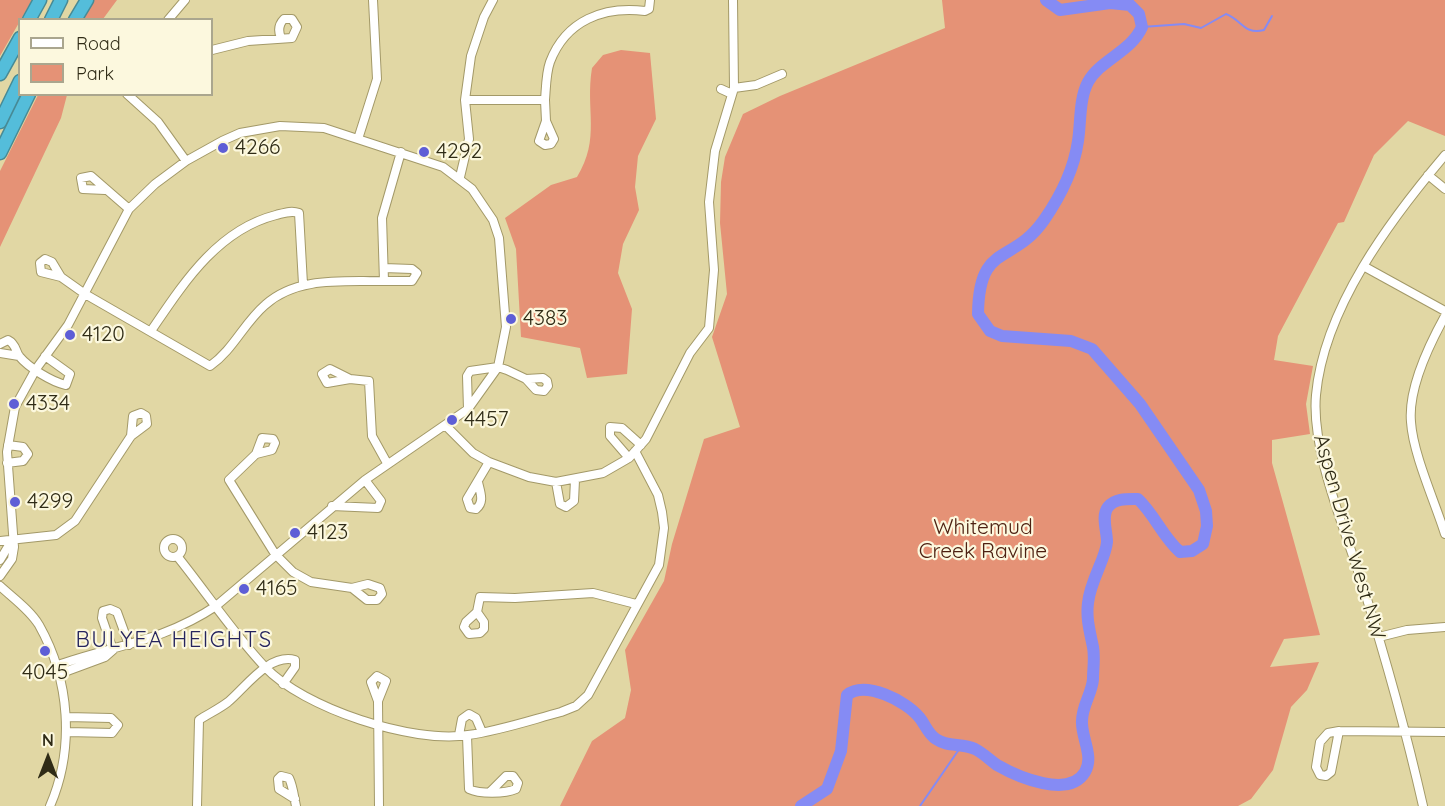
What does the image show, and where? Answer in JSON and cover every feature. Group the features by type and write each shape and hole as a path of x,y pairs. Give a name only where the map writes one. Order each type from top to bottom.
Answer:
{"highway":[{"path":"31,18 40,0"},
{"path":"52,18 61,0"},
{"path":"76,18 87,0"},
{"path":"0,74 18,42"},
{"path":"0,122 18,85"},
{"path":"0,153 28,96"}],"street":[{"path":"170,18 185,0"},
{"path":"358,139 377,79 373,0"},
{"path":"460,177 469,139 465,100 471,56 484,16 493,0"},
{"path":"546,121 545,100 549,64 569,30 584,19 602,12 625,8 645,11 649,9 650,0"},
{"path":"446,426 472,453 489,462 529,477 556,482 603,473 635,451 665,406 690,353 709,328 714,270 709,202 715,150 733,92 733,0"},
{"path":"213,50 282,38"},
{"path":"721,88 733,92 782,74"},
{"path":"129,96 158,122 186,161"},
{"path":"465,100 545,100"},
{"path":"0,576 12,559 14,547 5,449 15,407 36,369 68,324 129,209 155,184 186,161 240,133 280,126 324,128 443,167 460,177 486,206 499,238 506,327 498,367 468,409 446,426 387,463 332,506 216,606 190,623 168,633 113,650 98,651 55,666"},
{"path":"384,281 382,218 400,152"},
{"name":"Aspen Drive West NW","path":"1423,806 1379,637 1325,465 1316,414 1318,384 1326,344 1365,267 1396,218 1445,155"},
{"path":"1428,175 1445,189"},
{"path":"105,190 129,209"},
{"path":"151,332 181,286 223,240 259,219 293,211 299,213 303,284"},
{"path":"1365,267 1445,311"},
{"path":"60,277 85,294 210,366 221,358 266,304 303,284 412,281 417,273 412,269 384,268"},
{"path":"1445,316 1424,356 1410,417 1413,437 1445,534"},
{"path":"0,344 8,340 13,342 19,356"},
{"path":"0,353 19,356 36,369 66,385 70,374 45,356"},
{"path":"468,409 467,373 473,369 498,367 526,379"},
{"path":"350,379 369,381 372,436 387,463"},
{"path":"0,541 56,535 75,521 131,436"},
{"path":"5,449 23,447 28,454 23,461 7,463"},
{"path":"177,556 265,668 283,684 335,711 377,725 420,734 463,736 482,732 576,706 588,695 659,565 664,528 658,495 635,451"},
{"path":"256,454 229,480 275,554 293,572 311,582 352,588"},
{"path":"478,482 489,462"},
{"path":"332,506 378,508 381,501 365,480"},
{"path":"556,482 560,504 566,507 574,501 575,480"},
{"path":"0,560 12,540"},
{"path":"0,586 38,625 59,674 67,717 67,732 63,773 52,805"},
{"path":"477,612 480,597 515,598 593,593 636,604"},
{"path":"113,650 102,618 103,611 110,609 117,612 129,645"},
{"path":"1379,637 1407,630 1445,627"},
{"path":"59,674 105,657 113,650"},
{"path":"197,806 199,720 226,704 265,668 286,658 294,660 295,667 283,684"},
{"path":"378,701 379,806"},
{"path":"482,732 476,718 469,714 462,719 469,789 490,792"},
{"path":"67,717 111,718 118,725 112,733 67,732"},
{"path":"1339,731 1331,772 1326,776 1320,775 1316,767 1320,742 1328,734 1339,731 1445,732"}],"green space":[{"path":"0,0 32,0 22,18 18,18 18,24 0,56"},
{"path":"93,0 117,0 104,18 82,18"},
{"name":"Whitemud Creek Ravine","path":"942,0 1445,0 1445,136 1408,121 1374,155 1344,222 1338,223 1278,336 1274,360 1313,366 1306,404 1310,434 1272,440 1272,463 1320,635 1284,639 1270,667 1319,662 1307,690 1291,707 1273,770 1251,799 1238,806 560,806 592,741 625,718 631,690 625,650 664,581 672,544 704,439 740,427 712,337 727,294 720,223 721,182 725,157 743,114 780,96 945,28"},
{"path":"621,50 650,53 656,119 638,156 635,187 639,210 623,244 618,273 632,309 627,374 587,378 580,348 521,337 516,249 505,218 551,185 577,177 584,163 590,136 592,68 603,55"},
{"path":"38,96 67,96 61,118 0,247 0,171"}],"waterway":[{"path":"801,806 827,789 841,751 847,695 864,690 885,694 905,705 919,717 936,739 975,749 997,765 1017,775 1056,785 1077,780 1085,772 1088,760 1082,723 1083,711 1093,679 1094,651 1089,625 1089,595 1106,548 1105,519 1108,507 1118,501 1138,499 1180,552 1192,551 1203,544 1207,526 1206,511 1199,490 1140,404 1092,349 1071,341 1002,336 990,331 978,314 984,275 991,264 1032,234 1050,211 1066,182 1076,151 1082,103 1088,82 1093,74 1131,43 1142,27 1139,14 1130,5 1110,3 1060,10 1046,0"},
{"path":"1142,27 1184,24 1201,28 1226,14 1247,29 1257,31 1264,30 1272,16"},
{"path":"920,806 962,745"}],"place":[{"name":"4266","path":"223,148"},
{"name":"4292","path":"424,152"},
{"name":"4383","path":"511,319"},
{"name":"4120","path":"70,335"},
{"name":"4334","path":"14,404"},
{"name":"4457","path":"452,420"},
{"name":"4299","path":"15,502"},
{"name":"4123","path":"295,533"},
{"name":"4165","path":"244,589"},
{"name":"4045","path":"45,651"}],"district":[{"name":"BULYEA HEIGHTS","path":"174,640"}]}
